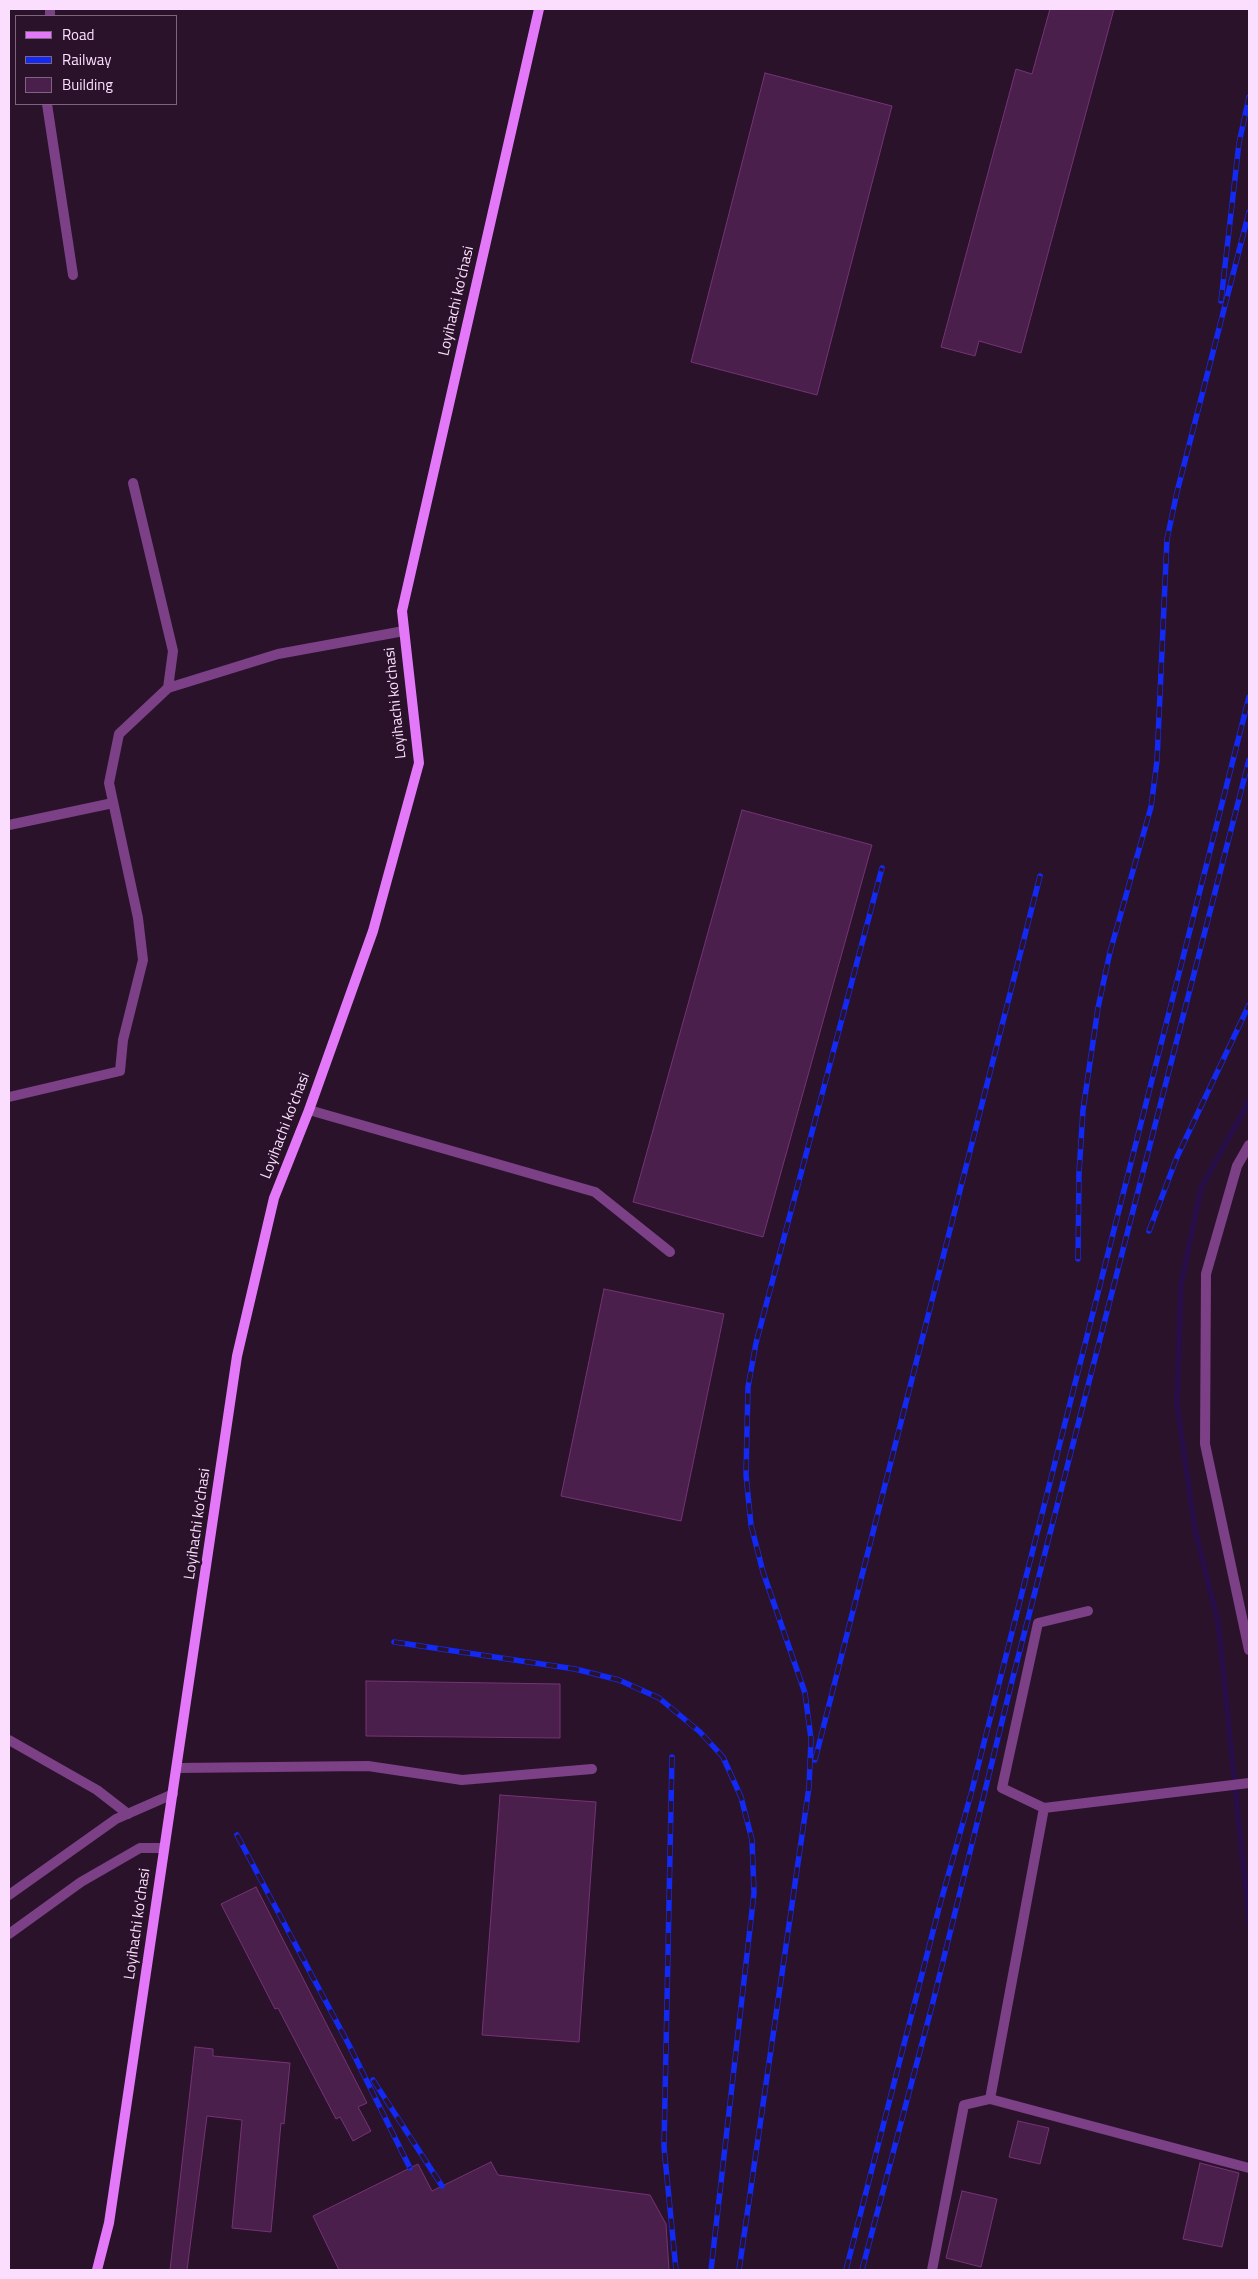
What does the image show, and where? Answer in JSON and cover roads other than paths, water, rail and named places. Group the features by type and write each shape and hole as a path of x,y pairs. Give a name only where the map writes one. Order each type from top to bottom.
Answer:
{"street":[{"name":"Loyihachi ko'chasi","path":"97,2270 109,2223 237,1356 274,1198 309,1110 373,930 418,763 402,611 539,9"},
{"path":"47,105 73,275"},
{"path":"133,483 173,651 168,688"},
{"path":"9,1098 120,1071 123,1040 143,960 138,918 109,783 119,734 168,688 278,654 404,630"},
{"path":"9,825 113,803"},
{"path":"309,1110 595,1192 670,1252"},
{"path":"1249,1145 1237,1166 1206,1274 1205,1444 1249,1650"},
{"path":"1088,1610 1038,1624 1002,1788 1044,1808 1248,1783"},
{"path":"9,1740 97,1790 128,1814"},
{"path":"177,1768 368,1766 462,1780 592,1769"},
{"path":"9,1895 116,1819 173,1794"},
{"path":"990,2098 1044,1808"},
{"path":"9,1934 81,1882 140,1848 164,1848"},
{"path":"932,2270 964,2106 990,2098 1249,2168"}],"waterway":[{"path":"1249,1101 1201,1188 1181,1285 1177,1404 1195,1530 1218,1622 1249,1921"}],"railway":[{"path":"1221,301 1239,143 1249,97"},
{"path":"1078,1259 1079,1173 1083,1110 1098,1008 1110,952 1151,807 1157,761 1167,539 1177,492 1249,212"},
{"path":"846,2270 939,1908 971,1794 1249,697"},
{"path":"862,2270 933,2002 1012,1681 1249,760"},
{"path":"739,2270 809,1787 811,1739 805,1693 763,1572 751,1525 746,1475 748,1387 756,1343 882,868"},
{"path":"815,1760 1040,876"},
{"path":"1149,1231 1177,1157 1249,1005"},
{"path":"394,1642 575,1669 619,1680 659,1698 700,1732 723,1757 741,1797 752,1840 754,1893 711,2270"},
{"path":"672,1757 664,2147 676,2270"},
{"path":"237,1835 349,2045 410,2168"},
{"path":"373,2080 442,2186"}]}
